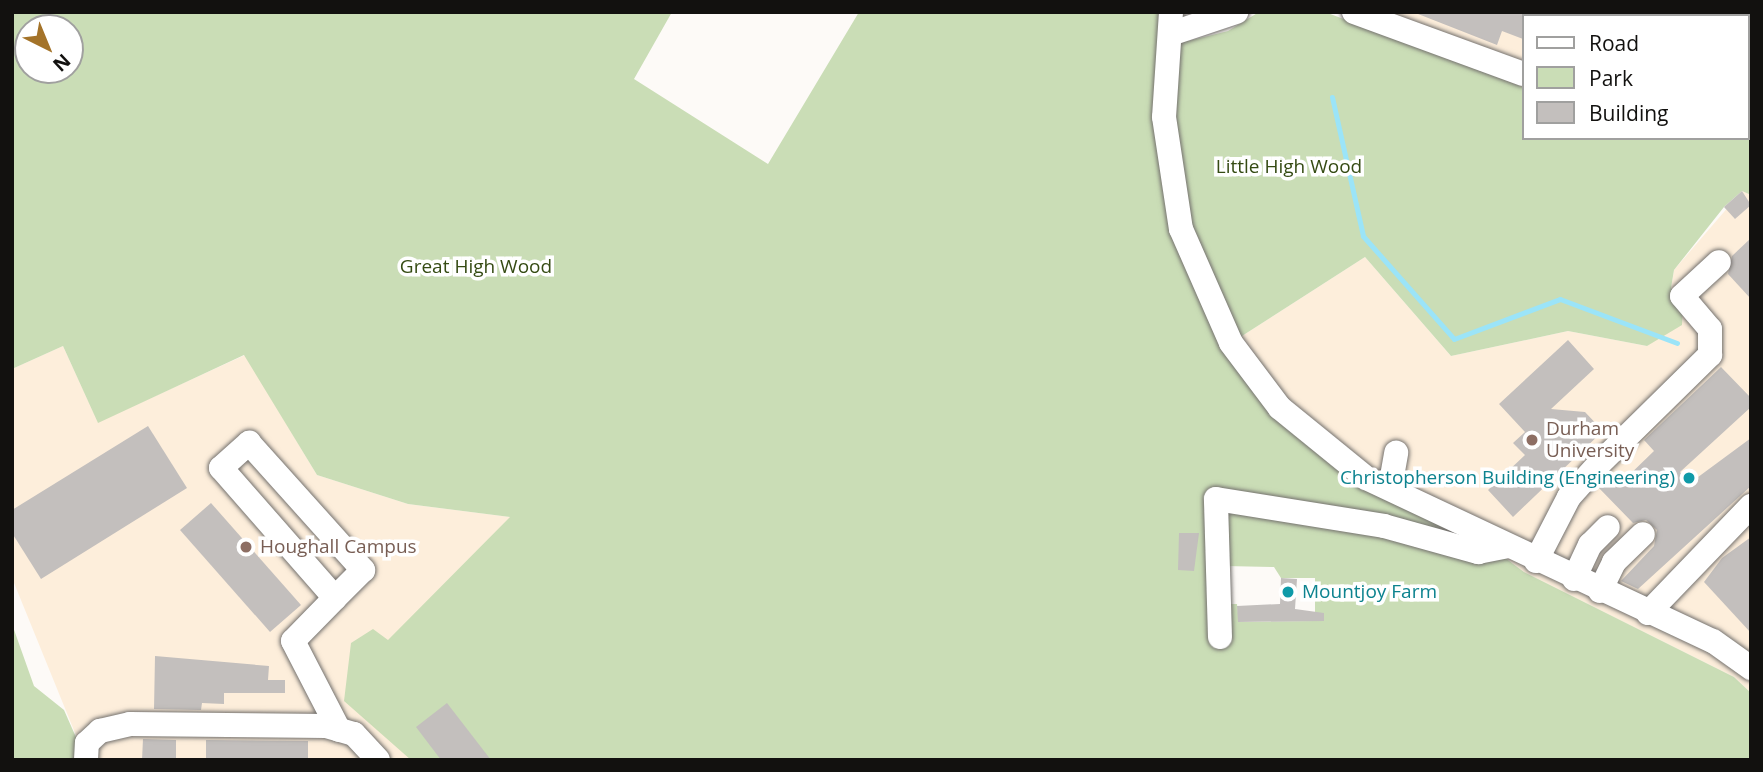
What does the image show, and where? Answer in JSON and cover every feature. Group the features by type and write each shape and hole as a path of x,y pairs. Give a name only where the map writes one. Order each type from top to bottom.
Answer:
{"street":[{"path":"1236,12 1170,23 1164,117 1175,206 1205,295 1280,408 1321,448 1390,488 1536,561 1713,641 1751,668"},
{"path":"1354,12 1522,74"},
{"path":"1536,561 1569,496 1710,355 1710,329 1682,296 1718,262"},
{"path":"335,598 221,468 248,443 363,570 293,641 339,730"},
{"path":"1390,488 1396,453"},
{"path":"1220,636 1216,499 1384,526 1478,552 1508,546"},
{"path":"1648,613 1751,506"},
{"path":"1574,579 1590,545 1608,527"},
{"path":"1600,591 1614,562 1643,534"},
{"path":"86,760 87,743 100,731 130,724 339,730 354,734 378,760"}],"shaded area":[{"path":"1354,12 1572,12 1522,14 1522,87"},
{"name":"Durham University","path":"1742,191 1751,195 1751,693 1734,677 1524,572 1449,516 1366,478 1231,343 1365,257 1451,356 1568,331 1647,346 1683,305 1671,288 1674,270"},
{"name":"Houghall Campus","path":"63,346 98,422 245,355 317,475 408,504 510,517 526,760 86,760 12,578 12,369"}],"green space":[{"path":"12,12 672,12 634,79 768,164 859,12 1164,12 1170,34 1188,41 1228,31 1259,12 1325,12 1522,87 1522,140 1749,140 1749,14 1661,14 1751,12 1751,195 1742,191 1724,207 1674,270 1671,288 1683,305 1682,325 1647,346 1568,331 1451,356 1365,257 1231,343 1305,433 1449,516 1524,572 1734,677 1751,693 1751,760 411,760 344,701 351,643 373,629 388,640 510,517 408,504 317,475 244,355 98,423 63,346 12,369","holes":["1225,566 1274,567 1281,578 1315,578 1315,621 1239,622 1237,604 1229,604"]},
{"path":"12,624 34,686 64,710 86,760 12,760"}],"building":[{"path":"1413,12 1523,12 1522,39 1502,31 1497,45"},
{"path":"1742,191 1751,205 1735,219 1724,207"},
{"path":"1751,238 1751,299 1728,274 1732,256"},
{"path":"1568,340 1594,369 1551,409 1585,412 1603,431 1513,517 1488,490 1525,455 1513,443 1525,432 1499,404"},
{"name":"Christopherson Building (Engineering)","path":"1721,367 1751,398 1751,407 1680,472 1690,483 1751,438 1751,486 1638,589 1621,581 1654,546 1657,530 1646,520 1633,523 1598,487 1612,475 1624,480 1654,451 1644,440"},
{"path":"148,426 187,488 41,579 12,533 12,510"},
{"path":"211,503 301,605 270,632 180,530"},
{"path":"1179,533 1199,533 1194,571 1178,570"},
{"path":"1751,537 1751,633 1704,582 1722,558"},
{"name":"Mountjoy Farm","path":"1281,578 1297,579 1295,609 1324,613 1324,621 1238,622 1237,606 1280,604"},
{"path":"155,656 269,666 268,680 285,680 285,693 224,693 224,704 202,703 201,710 154,709"},
{"path":"447,703 491,760 441,760 416,727"},
{"path":"143,739 176,740 176,760 142,760"},
{"path":"206,740 308,741 308,760 206,760"}],"waterway":[{"path":"1332,97 1363,236 1454,339 1560,299 1677,343"}],"place":[{"name":"Durham University","path":"1532,440"},
{"name":"Christopherson Building (Engineering)","path":"1689,478"},
{"name":"Houghall Campus","path":"246,547"},
{"name":"Mountjoy Farm","path":"1288,592"}],"park label":[{"name":"Little High Wood","path":"1289,167"},
{"name":"Great High Wood","path":"476,267"}]}
